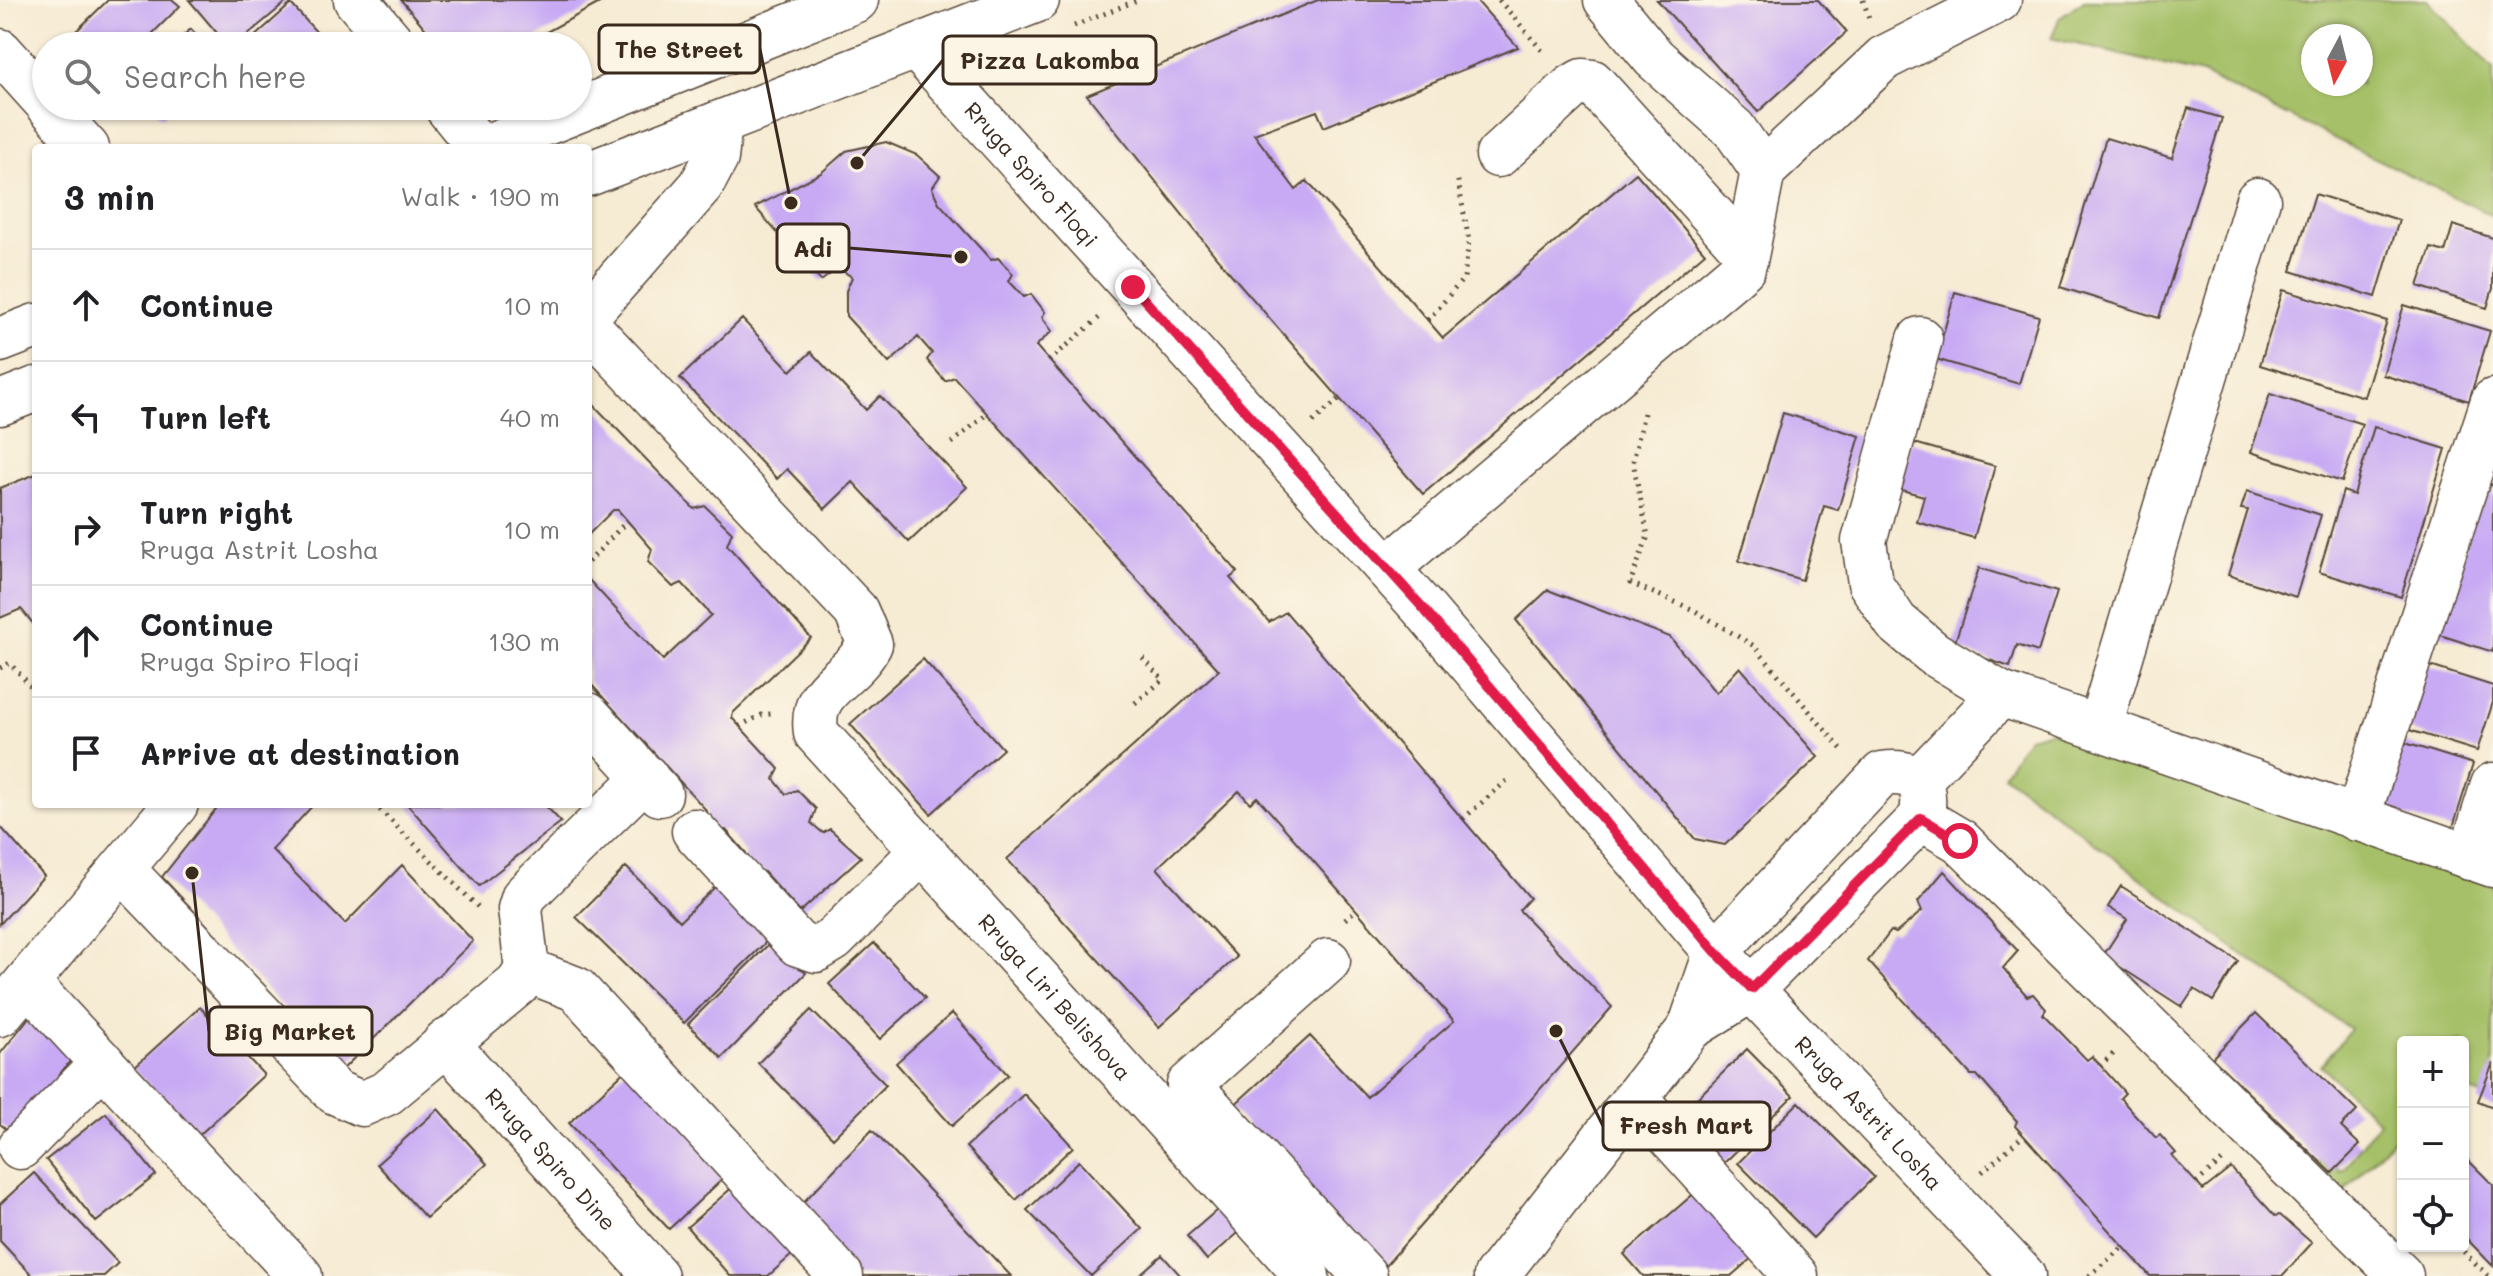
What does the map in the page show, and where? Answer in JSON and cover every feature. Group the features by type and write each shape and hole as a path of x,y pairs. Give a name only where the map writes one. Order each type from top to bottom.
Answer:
{"street":[{"path":"356,0 383,32"},
{"path":"592,104 856,0"},
{"path":"592,172 1037,0"},
{"path":"1606,0 1654,58 1734,129 1763,171"},
{"path":"1388,568 1743,268 1763,171 1884,58 1999,0"},
{"name":"Rruga Spiro Floqi","path":"916,47 1388,568 1716,952"},
{"path":"0,51 32,86"},
{"path":"1498,155 1572,87 1582,81 1592,82 1743,249 1745,261"},
{"path":"62,120 83,144"},
{"path":"458,120 479,144"},
{"path":"492,144 553,120"},
{"path":"592,309 701,186 716,158 720,123"},
{"path":"2100,726 2258,200"},
{"path":"0,340 32,328"},
{"name":"Rruga Liri Belishova","path":"592,330 856,611 870,644 860,663 822,695 813,713 816,733 1307,1276"},
{"path":"1920,339 1864,541 1870,583 1896,622 1933,653 2001,694 2100,726 2481,862 2493,785"},
{"path":"0,403 32,391"},
{"path":"2357,819 2493,401"},
{"path":"1690,1028 1752,989 1920,800 2001,694"},
{"path":"122,869 335,1092 362,1104 387,1093 518,984 527,970 520,909 524,896 653,785 592,719"},
{"path":"1496,1276 1690,1028 1716,952 1882,774 1901,772 1920,800 1960,841 2394,1274"},
{"path":"173,808 14,998 103,1063 300,1276"},
{"path":"694,831 798,944 816,950 834,939 922,851"},
{"name":"Rruga Astrit Losha","path":"1716,952 2023,1276"},
{"path":"1328,961 1189,1085 1365,1276"},
{"path":"527,970 576,989 841,1276"},
{"name":"Rruga Spiro Dine","path":"445,1042 656,1276"},
{"path":"20,1147 103,1063"},
{"path":"1636,1099 1796,1276"}],"path":[{"path":"1499,0 1543,51"},
{"path":"1428,320 1464,278 1469,241 1456,171"},
{"path":"1049,361 1133,287"},
{"path":"1660,337 1633,462 1648,536 1630,583 1694,610 1754,646 1838,745"},
{"path":"1309,426 1339,399"},
{"path":"952,443 988,413"},
{"path":"592,558 627,521"},
{"path":"1135,703 1163,680 1141,656"},
{"path":"0,668 10,663 32,688"},
{"path":"1463,819 1481,803"},
{"path":"378,808 472,904"},
{"path":"2100,1066 2112,1055"},
{"path":"2008,1149 2023,1136"},
{"path":"2196,1183 2202,1178"},
{"path":"2089,1276 2123,1247"},
{"path":"2467,1255 2474,1247"},
{"path":"2464,1252 2488,1276"}],"green space":[{"path":"2084,0 2427,0 2493,69 2493,216 2202,74 2051,38 2060,17"},
{"path":"2070,726 2493,883 2493,1072 2483,1096 2469,1090 2469,1036 2397,1036 2397,1134 2341,1195 2314,1168 2323,1157 2342,1171 2379,1121 2321,1066 2350,1029 2243,955 2003,774 2028,737"}],"building":[{"path":"108,0 173,0 180,6 154,32 75,32"},
{"path":"189,0 289,0 251,32 216,32"},
{"path":"401,0 605,0 547,32 428,32"},
{"path":"1318,0 1476,0 1518,47 1324,127 1317,111 1254,134 1296,190 1307,181 1443,338 1636,173 1705,253 1423,494 1217,258 1087,95"},
{"path":"1657,0 1818,0 1847,32 1758,112"},
{"path":"291,4 316,32 260,32"},
{"path":"2188,108 2222,118 2159,318 2060,287 2106,138 2172,158"},
{"path":"886,142 917,155 940,176 932,188 939,203 991,260 998,258 1013,274 1009,281 1024,297 1031,294 1045,312 1042,317 1052,331 1036,346 1238,572 1230,578 1269,622 1286,612 1530,898 1519,910 1612,1007 1380,1272 1231,1108 1310,1036 1367,1097 1454,1021 1257,797 1250,803 1239,791 1157,868 1237,957 1159,1027 1007,859 1219,670 954,377 945,381 927,360 932,353 918,337 889,363 846,316 846,291 852,277 838,268 821,281 804,264 796,268 782,253 788,245 755,207 821,173 846,151"},
{"path":"2315,194 2399,220 2376,297 2291,271"},
{"path":"2453,225 2493,238 2493,288 2487,308 2418,286 2431,248 2445,252"},
{"path":"2283,290 2387,321 2364,397 2260,365"},
{"path":"1955,292 2039,316 2019,384 1936,359"},
{"path":"2404,305 2490,331 2469,401 2383,375"},
{"path":"742,319 791,371 811,352 866,410 880,396 967,487 909,542 853,482 825,509 787,469 777,479 680,378"},
{"path":"2270,394 2362,424 2342,482 2251,452"},
{"path":"592,403 694,509 705,506 732,532 727,545 811,638 733,713 732,718 779,769 774,779 786,794 797,790 816,809 811,823 823,833 830,829 861,857 800,912 764,872 754,871 744,858 746,853 726,830 718,831 706,819 707,811 592,685 592,583 663,660 711,615 682,583 673,587 648,562 652,549 618,510 613,510 592,531"},
{"path":"1783,413 1860,436 1838,510 1824,506 1802,580 1739,561"},
{"path":"2374,427 2446,449 2401,597 2319,572 2343,491 2354,495"},
{"path":"1911,442 1995,466 1974,538 1917,522 1924,496 1898,489"},
{"path":"32,476 32,622 21,609 0,618 0,488"},
{"path":"2485,483 2493,486 2493,652 2437,634"},
{"path":"2247,491 2321,515 2296,597 2228,575 2248,510 2241,509"},
{"path":"1979,568 2057,592 2038,652 2017,645 2010,667 1953,648"},
{"path":"1548,590 1670,637 1716,693 1740,667 1818,757 1725,845 1695,839 1516,620"},
{"path":"923,659 1003,749 931,814 850,724"},
{"path":"2427,665 2493,686 2493,702 2477,751 2406,729"},
{"path":"2402,742 2473,764 2452,830 2382,809"},
{"path":"217,808 310,808 272,850 345,924 402,865 473,941 342,1070 162,877"},
{"path":"411,808 548,808 561,822 479,886"},
{"path":"0,826 44,876 0,924"},
{"path":"626,867 680,921 719,883 772,936 684,1023 576,917"},
{"path":"1944,871 2018,951 2003,968 2027,996 2033,994 2046,1009 2043,1014 2087,1060 2092,1056 2125,1093 2120,1098 2156,1138 2160,1135 2176,1153 2172,1156 2203,1190 2231,1168 2275,1216 2280,1215 2312,1243 2282,1276 2150,1276 2015,1126 2017,1121 1977,1075 1971,1075 1868,961 1891,931 1896,933 1922,911 1918,902"},
{"path":"2121,886 2238,961 2213,1001 2194,989 2182,1007 2103,956 2127,919 2108,907"},
{"path":"773,940 806,973 722,1058 688,1024"},
{"path":"874,943 925,998 880,1039 829,984"},
{"path":"200,1007 264,1075 197,1137 133,1068"},
{"path":"811,1010 886,1085 833,1138 758,1063"},
{"path":"952,1013 1008,1075 952,1126 896,1063"},
{"path":"2256,1013 2357,1111 2341,1127 2360,1145 2332,1173 2212,1058"},
{"path":"31,1015 77,1052 13,1134 0,1124 0,1054"},
{"path":"1747,1049 1793,1096 1724,1163 1678,1117"},
{"path":"2493,1063 2493,1107 2478,1101"},
{"path":"629,1067 729,1173 669,1229 569,1123"},
{"path":"1024,1094 1073,1147 1016,1200 966,1147"},
{"path":"1799,1102 1874,1177 1813,1238 1738,1163"},
{"path":"438,1109 487,1164 426,1218 377,1164"},
{"path":"106,1113 156,1175 96,1222 46,1160"},
{"path":"872,1130 1011,1276 856,1276 795,1211"},
{"path":"1079,1161 1142,1229 1091,1276 1027,1210"},
{"path":"2469,1161 2493,1185 2493,1266 2469,1241"},
{"path":"34,1173 118,1263 104,1276 33,1276 0,1241 0,1204"},
{"path":"735,1185 794,1253 768,1276 730,1276 687,1227"},
{"path":"1697,1191 1754,1256 1731,1276 1643,1276 1624,1254"},
{"path":"1224,1204 1244,1228 1207,1260 1187,1236"},
{"path":"1162,1255 1181,1276 1138,1276"}],"place":[{"name":"Pizza Lakomba","path":"857,163"},
{"name":"The Street","path":"791,203"},
{"name":"Adi","path":"961,257"},
{"name":"Big Market","path":"192,873"},
{"name":"Fresh Mart","path":"1556,1031"}],"route":[{"path":"1133,287 1423,608 1716,952 1752,989 1921,818 1960,841"}]}
